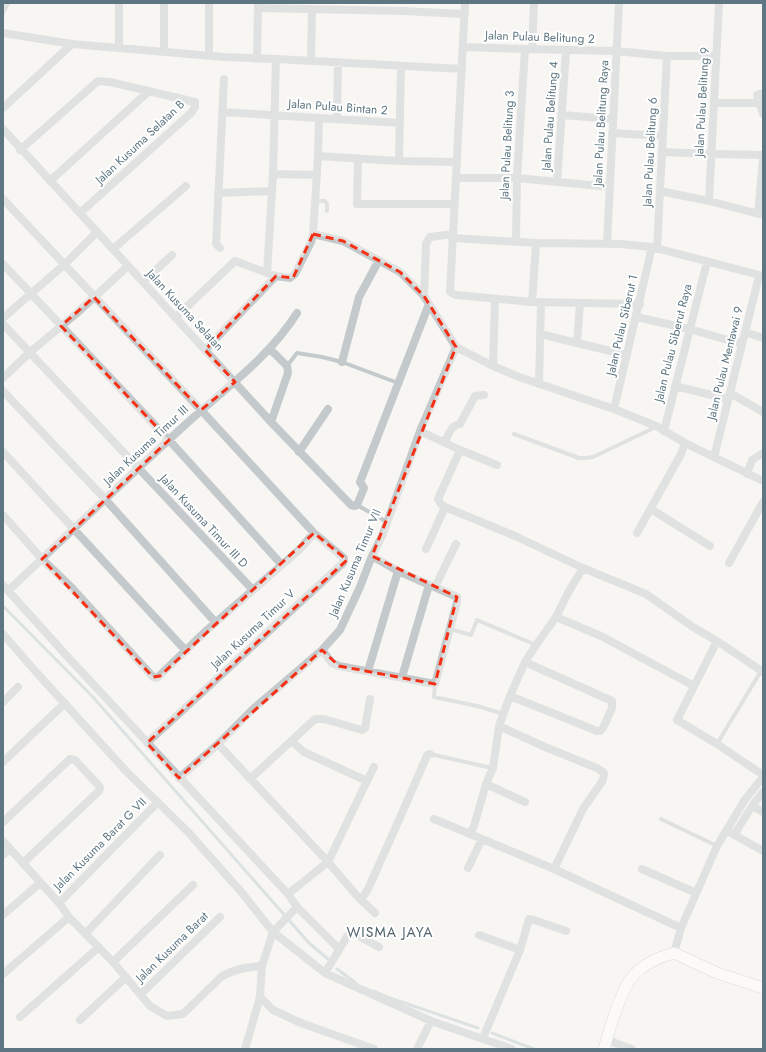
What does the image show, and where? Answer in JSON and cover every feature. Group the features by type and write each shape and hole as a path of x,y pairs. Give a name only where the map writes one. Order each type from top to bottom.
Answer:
{"street":[{"path":"119,3 119,48"},
{"path":"164,3 164,51"},
{"path":"209,3 209,55"},
{"path":"465,3 450,292 454,295 532,302 640,304"},
{"name":"Jalan Pulau Belitung 3","path":"516,241 517,178 534,3"},
{"name":"Jalan Pulau Belitung Raya","path":"607,244 612,119 619,3"},
{"name":"Jalan Pulau Belitung 9","path":"709,201 719,3"},
{"path":"257,59 258,5 312,10 356,6 403,7 464,14"},
{"path":"312,10 312,61"},
{"path":"3,33 72,44 257,59 276,58 462,69"},
{"path":"3,108 72,44"},
{"name":"Jalan Pulau Belitung 2","path":"463,47 616,52 667,56 716,56"},
{"name":"Jalan Pulau Belitung 4","path":"557,182 566,51"},
{"name":"Jalan Pulau Belitung 6","path":"655,248 660,191 667,56"},
{"path":"267,272 273,174 276,58"},
{"path":"337,119 338,62"},
{"path":"399,161 400,66"},
{"path":"220,248 216,244 224,79"},
{"path":"20,150 98,81 110,82 149,91"},
{"path":"50,181 149,91"},
{"name":"Jalan Kusuma Selatan B","path":"80,213 191,114 195,102 149,91"},
{"path":"760,94 760,103 763,114"},
{"path":"714,103 760,103"},
{"name":"Jalan Pulau Bintan 2","path":"222,112 400,123"},
{"path":"562,115 612,119"},
{"path":"175,318 235,261 276,276 290,278 295,274 311,242 313,234 318,156 318,118"},
{"name":"Jalan Kusuma Selatan","path":"3,129 20,150 80,213 299,452 354,505"},
{"path":"612,133 663,136"},
{"path":"662,152 763,155"},
{"path":"318,156 399,161 456,162"},
{"path":"358,158 357,204 454,204"},
{"path":"660,191 761,214 763,159"},
{"path":"273,174 317,175"},
{"path":"456,178 517,178 610,187"},
{"path":"113,249 186,186"},
{"path":"218,193 271,191"},
{"path":"3,199 201,410 314,534 282,565 216,623 157,678 153,677 72,588 42,559 3,515"},
{"path":"3,318 30,293 40,287 97,232"},
{"path":"313,234 343,241 400,272 424,296 456,347 493,366 539,384 614,409 656,426 685,443 763,481"},
{"path":"424,296 426,244 430,238 453,236 536,243 635,245 655,248 761,276"},
{"path":"532,302 536,243"},
{"name":"Jalan Pulau Siberut 1","path":"614,409 655,248"},
{"path":"143,282 172,255"},
{"path":"342,362 359,297 379,260"},
{"name":"Jalan Pulau Siberut Raya","path":"664,431 707,262"},
{"path":"3,264 169,440 282,565"},
{"path":"3,378 29,353 128,266"},
{"path":"205,350 276,276"},
{"name":"Jalan Pulau Mentawai 9","path":"714,457 745,332 761,276"},
{"path":"493,366 495,299"},
{"path":"539,384 541,302"},
{"path":"577,343 580,303"},
{"path":"354,505 364,488 360,482 429,304"},
{"name":"Jalan Kusuma Timur III","path":"6,588 42,559 201,410 270,350 297,313"},
{"path":"637,317 689,329 742,344"},
{"name":"Jalan Kusuma Timur III D","path":"3,324 253,590"},
{"path":"745,332 763,338"},
{"path":"540,334 627,355"},
{"name":"Jalan Kusuma Timur VII","path":"179,778 218,744 253,709 322,650 340,630 383,534 420,431 456,347"},
{"path":"270,350 287,366 288,373 271,422"},
{"path":"675,386 729,396 763,412"},
{"path":"3,391 105,499 216,623"},
{"path":"445,442 453,427 460,424 475,396 484,395"},
{"path":"299,452 328,410"},
{"path":"420,431 460,450 497,465"},
{"path":"637,533 681,454 685,443"},
{"path":"460,450 438,499 445,507 646,594 762,671"},
{"path":"3,452 186,651"},
{"path":"746,474 752,460 763,453"},
{"path":"729,563 763,502"},
{"path":"426,549 445,507"},
{"path":"651,509 710,546"},
{"name":"Jalan Kusuma Timur V","path":"147,743 343,562 344,558 314,534"},
{"path":"402,677 432,586 456,544"},
{"path":"322,650 332,663 339,666 435,684 457,602 457,596 398,571 372,556"},
{"path":"470,834 474,826 486,784 493,768 499,726 510,696 525,662 556,617 583,568"},
{"path":"368,671 398,571"},
{"path":"6,588 66,656 288,894 294,909 339,949"},
{"path":"556,617 621,646 694,686"},
{"path":"3,634 126,770 218,865 273,932 325,973 431,1021 512,1049"},
{"path":"674,953 681,928 717,846 726,830 763,776 717,744 677,720 718,641"},
{"path":"510,696 597,731 600,731 603,728 613,704 612,701 525,662"},
{"path":"3,702 18,687"},
{"path":"250,779 309,724 318,718 362,730 365,728 370,700"},
{"path":"3,762 64,703"},
{"path":"499,726 597,768 604,773 605,776 603,780 583,809 554,869"},
{"path":"291,741 304,752 367,781"},
{"path":"218,744 328,862 361,900 375,913"},
{"path":"361,900 368,889 427,755 430,754"},
{"path":"3,822 70,759 75,760 100,787 99,791 23,863"},
{"path":"288,894 328,862 374,767"},
{"path":"486,784 525,802"},
{"path":"734,835 752,806 763,792"},
{"name":"Jalan Kusuma Barat G VII","path":"59,902 158,802"},
{"path":"752,806 763,812"},
{"path":"434,819 554,869 681,928"},
{"path":"726,830 763,851"},
{"path":"468,868 482,839"},
{"path":"3,841 59,902 69,917 113,962 150,1006 167,1016 183,1014 221,976 235,970 262,966"},
{"path":"3,855 10,849"},
{"path":"86,933 160,854"},
{"path":"642,869 696,893"},
{"path":"3,915 40,883"},
{"path":"113,962 193,885"},
{"path":"245,1049 260,997 262,966 273,932 294,909"},
{"path":"3,974 69,917"},
{"name":"Jalan Kusuma Barat","path":"141,994 220,917"},
{"path":"483,1038 520,950 530,919 566,931"},
{"path":"325,973 339,949 351,933 379,947"},
{"path":"479,935 520,950"},
{"path":"20,1017 99,947"},
{"path":"604,1049 625,988 633,976 657,958 674,953 717,973 763,988"},
{"path":"80,1020 126,977"},
{"path":"260,997 273,1010 301,1023 374,1049"},
{"path":"417,1049 431,1021"},
{"path":"607,1038 615,1043 632,1049"}],"lane":[{"path":"3,13 8,3"},
{"path":"315,201 325,201 327,204 327,211"},
{"path":"287,366 297,353 342,362 398,383"},
{"path":"514,434 573,456 586,458 593,457 656,426"},
{"path":"354,505 387,522"},
{"path":"450,629 471,635 477,620 536,645"},
{"path":"717,744 762,671"},
{"path":"435,684 434,697 477,706 504,714"},
{"path":"430,754 493,768"},
{"path":"661,819 717,846"}],"highlighted area":[{"path":"313,234 343,241 400,272 424,296 456,347 372,556 457,597 435,684 339,666 322,650 179,778 147,743 347,560 314,533 160,676 153,677 42,559 169,440 61,326 94,297 201,410 235,382 205,350 276,276 293,278"}],"waterway":[{"path":"3,606 92,696 309,943 328,959"},
{"path":"337,969 356,983"},
{"path":"374,991 390,998 478,1028"},
{"path":"492,1033 534,1049"}],"district":[{"name":"WISMA JAYA","path":"390,932"}]}
